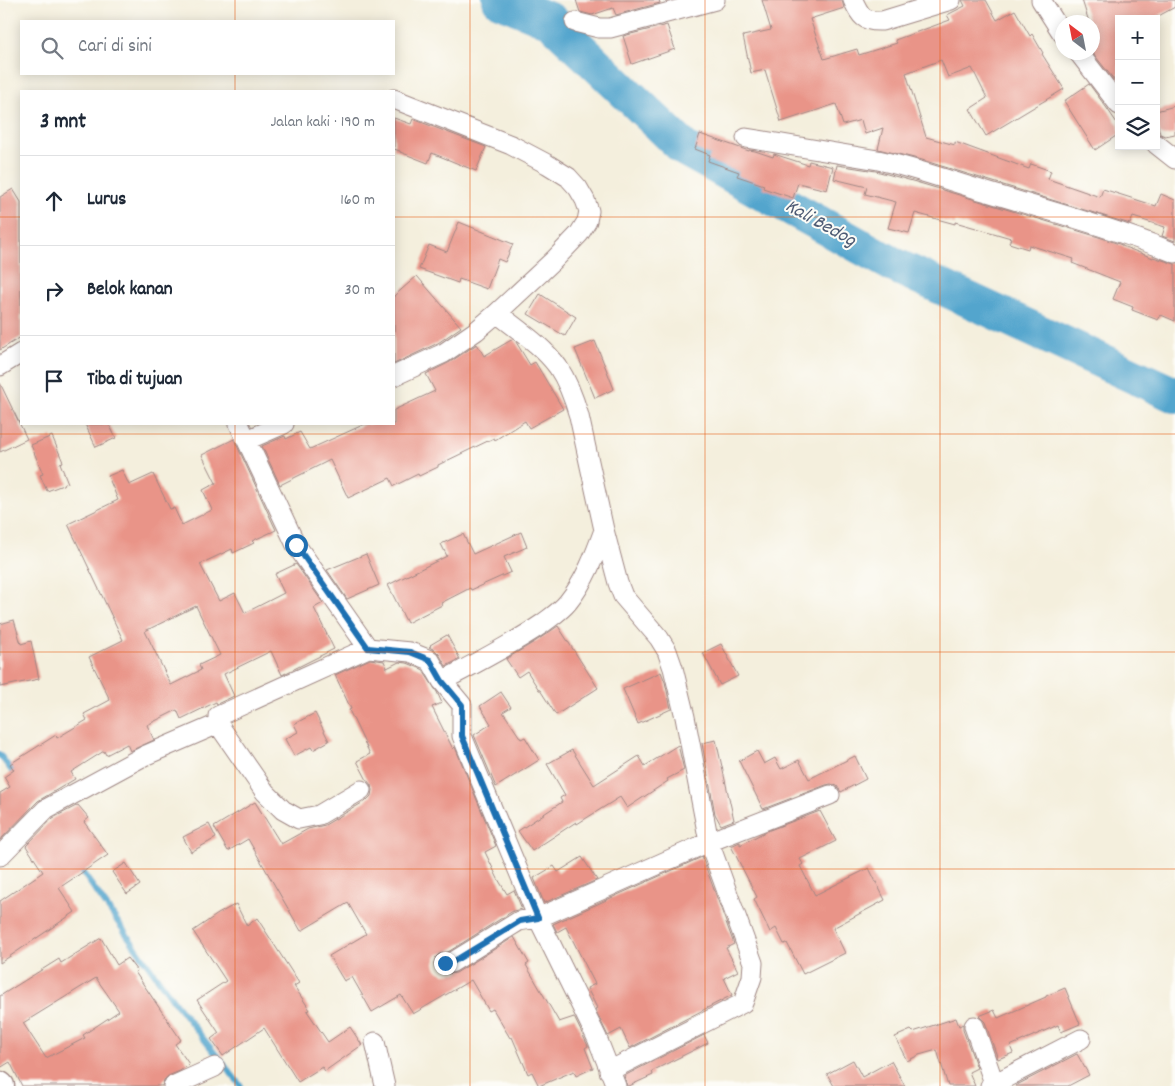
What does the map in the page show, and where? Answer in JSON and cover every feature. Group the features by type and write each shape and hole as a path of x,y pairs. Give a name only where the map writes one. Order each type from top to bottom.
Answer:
{"street":[{"path":"576,22 599,28 610,28 715,0"},
{"path":"853,0 863,18 871,22 882,21 950,0"},
{"path":"1042,0 1055,21"},
{"path":"1084,60 1115,100"},
{"path":"395,99 511,145 547,164 568,177 578,188 586,200 589,211 587,221 579,234 554,260 476,331 444,353 395,376"},
{"path":"746,138 899,164 1139,239 1175,253"},
{"path":"1160,147 1175,159"},
{"path":"361,790 319,814 299,819 283,810 265,792 218,724 218,716 368,648 410,652 430,660 442,681 462,705 462,736 538,918 597,1038 613,1078 743,1003 752,978 753,963 709,842 685,717 667,651 659,638 623,596 618,583 604,530 579,416 565,380 557,367 536,344 497,313"},
{"path":"0,366 20,354"},
{"path":"279,425 243,432 296,545 368,648"},
{"path":"442,681 505,647 554,616 568,602 582,581 593,560 604,530"},
{"path":"0,856 46,810 144,756 218,724"},
{"path":"445,963 451,963 520,921 538,918 709,842 830,795"},
{"path":"974,1026 992,1085 1080,1039"},
{"path":"375,1042 385,1086"},
{"path":"173,1086 214,1067"}],"building":[{"path":"576,0 659,0 660,3 616,15 613,8 592,15 580,12"},
{"path":"762,0 842,0 844,8 810,19 824,59 857,49 859,55 897,43 895,40 950,20 947,15 965,6 962,0 986,0 997,20 1015,10 1030,36 1032,34 1064,89 986,136 970,109 987,98 972,68 948,77 941,60 906,73 926,137 955,145 955,142 1029,169 1031,164 1051,171 1048,179 1100,197 1103,189 1156,206 1161,194 1175,200 1175,241 1162,236 1165,227 1133,217 1130,224 922,160 878,149 883,128 865,134 861,120 843,125 836,104 781,122 765,70 751,73 743,36 771,30"},
{"path":"1082,0 1175,0 1175,7 1160,15 1115,15 1115,81 1098,60 1100,60 1100,15 1087,15"},
{"path":"667,25 675,49 632,64 623,36"},
{"path":"1089,84 1115,120 1115,137 1095,150 1064,101"},
{"path":"1175,106 1175,134 1165,136 1160,134 1160,110"},
{"path":"395,118 411,124 413,119 486,147 476,171 432,153 428,163 395,149"},
{"path":"700,134 773,157 774,154 808,165 809,161 833,167 827,190 798,183 793,198 763,188 764,185 737,176 739,172 708,161 710,155 695,149"},
{"path":"837,165 876,171 916,182 1102,238 1153,258 1175,264 1175,321 1161,315 1158,320 1132,310 1133,307 1113,299 1120,282 1072,263 1074,259 1029,245 1028,249 1009,243 1011,238 915,213 909,233 888,228 896,202 865,194 867,187 834,179"},
{"path":"13,189 20,200 20,338 0,350 0,197"},
{"path":"459,222 513,244 505,262 498,259 487,289 459,279 458,283 419,269 429,245 447,252"},
{"path":"417,276 461,327 438,343 395,364 395,295"},
{"path":"540,294 576,317 565,336 528,314"},
{"path":"513,339 530,365 535,362 563,409 529,428 525,421 495,440 494,438 438,465 438,467 419,476 418,474 394,486 390,478 348,498 330,460 280,485 262,446 285,436 286,439 300,432 310,449 363,425 395,425 395,410 435,391 426,374 450,362 477,344 484,356"},
{"path":"595,341 614,389 595,398 575,349"},
{"path":"0,383 27,439 0,452"},
{"path":"85,425 110,425 116,438 96,447"},
{"path":"52,436 63,462 60,463 68,483 47,491 40,475 43,474 31,445"},
{"path":"234,439 276,530 252,541 254,543 233,553 232,549 200,564 219,601 235,593 245,613 284,593 275,574 296,564 323,603 314,608 334,649 282,675 271,651 224,674 234,696 217,704 216,702 181,719 177,710 147,725 154,740 130,751 127,744 106,755 104,751 71,772 75,779 38,801 0,840 0,793 10,787 4,777 14,770 10,764 56,735 57,738 87,720 84,714 110,700 89,657 123,640 68,524 118,500 108,476 122,470 129,485 153,474 170,509 174,508 182,525 212,510 203,490 216,483 202,455","holes":["196,606 220,655 199,665 201,670 171,685 145,631"]},
{"path":"521,532 527,547 504,557 511,572 471,590 470,588 407,623 388,585 447,556 441,544 463,534 473,554"},
{"path":"366,554 379,585 347,599 327,570"},
{"path":"14,620 21,644 31,641 39,679 0,687 0,624"},
{"path":"558,626 598,688 556,715 527,671 518,677 506,659"},
{"path":"447,635 460,659 446,666 439,654 429,647"},
{"path":"721,644 738,676 720,685 703,653"},
{"path":"370,659 384,661 387,668 399,662 422,669 437,692 442,703 432,707 453,749 455,747 496,846 485,852 507,894 514,890 522,909 513,911 448,952 439,954 434,963 435,968 445,974 456,973 514,937 529,963 526,965 559,1022 574,1017 588,1046 585,1048 593,1068 576,1076 574,1071 539,1086 532,1072 528,1074 512,1037 510,1038 493,1009 489,1011 471,980 413,1014 401,995 372,1012 352,977 344,981 329,956 366,934 348,903 301,931 248,839 228,851 214,827 255,802 281,844 308,829 325,825 371,796 371,785 357,761 370,754 335,675"},
{"path":"661,672 671,709 638,724 623,689"},
{"path":"501,692 511,707 503,712 521,739 525,737 539,760 496,787 474,735 491,724 480,706"},
{"path":"315,713 329,741 313,750 311,747 294,756 285,739 298,732 294,724"},
{"path":"716,740 734,820 721,825 715,814 702,743"},
{"path":"678,745 684,770 667,779 668,781 627,808 620,797 577,824 576,822 532,851 518,831 562,802 560,798 565,795 547,764 572,750 594,785 639,756 645,766"},
{"path":"757,751 764,764 775,758 781,769 799,760 809,779 855,756 866,779 841,792 837,786 826,785 763,809 739,761"},
{"path":"78,805 89,818 84,822 108,855 59,888 75,912 0,963 0,901 43,872 26,846 53,818"},
{"path":"820,811 836,841 800,859 803,864 800,866 815,895 869,868 885,900 833,928 845,953 803,974 787,943 784,944 776,928 770,932 754,899 757,897 731,846 740,842 740,845 767,831"},
{"path":"209,824 216,838 191,852 183,837"},
{"path":"582,857 597,880 544,903 534,878 554,866 558,872"},
{"path":"702,857 734,944 726,948 738,971 724,978 732,995 630,1048 621,1029 608,1036 587,988 595,984 566,927 557,932 553,924"},
{"path":"126,863 140,885 127,894 112,872"},
{"path":"236,904 247,926 257,918 299,983 294,986 310,1010 307,1011 328,1042 350,1027 362,1045 325,1071 322,1067 298,1082 264,1028 223,1056 211,1039 219,1033 197,1000 226,981 193,931"},
{"path":"101,938 117,965 127,958 181,1040 175,1044 189,1064 180,1071 168,1076 162,1086 22,1086 10,1062 0,1068 0,996 59,959 61,963","holes":["96,978 119,1011 83,1035 85,1038 46,1058 23,1023"]},
{"path":"1065,988 1080,1024 1061,1032 1058,1025 1010,1046 1013,1053 998,1059 985,1022 979,1016 994,1010 998,1018"},
{"path":"956,1018 959,1026 963,1024 963,1030 977,1068 969,1072 975,1086 948,1086 937,1050 919,1055 907,1061 895,1037 911,1030 913,1032"},
{"path":"704,1035 708,1043 652,1071 653,1075 627,1086 624,1076"},
{"path":"1077,1054 1089,1075 1068,1086 1015,1086"},
{"path":"853,1060 862,1077 891,1061 905,1086 834,1086 827,1074"}],"waterway":[{"name":"Kali Bedog","path":"500,0 551,21 685,149 896,266 1175,395"},
{"path":"0,755 17,778"},
{"path":"78,866 176,1004 241,1086"}],"route":[{"path":"296,545 368,648 410,652 430,660 442,681 462,705 462,736 538,918 520,921 451,963 445,963"}]}
